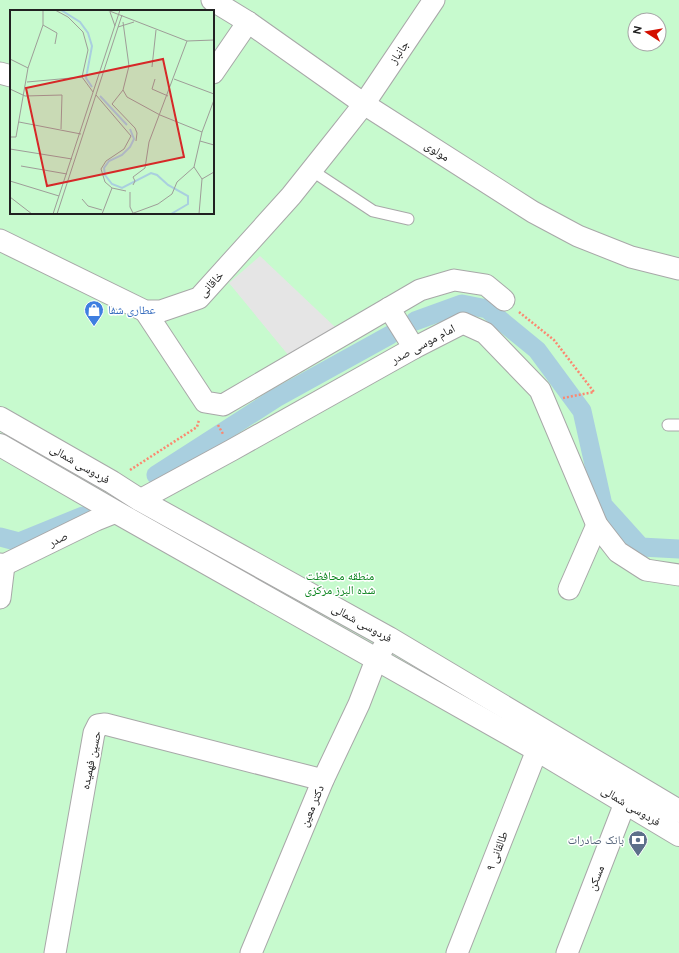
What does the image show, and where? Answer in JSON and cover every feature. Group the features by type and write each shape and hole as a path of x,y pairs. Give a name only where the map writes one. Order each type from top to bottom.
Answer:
{"street":[{"name":"مولوی","path":"212,0 248,22 364,104 533,212 578,236 631,257 679,270"},
{"name":"جانباز","path":"364,104 434,0"},
{"path":"214,72 248,22"},
{"path":"0,72 10,76"},
{"name":"خاقانی","path":"0,240 145,311 161,311 199,298 291,196 364,104"},
{"path":"145,311 205,402 223,405 420,290 454,280 486,285 504,300"},
{"path":"389,308 414,348"},
{"name":"امام موسی صدر","path":"140,500 414,348 463,323 485,333 540,390 597,525 618,552 646,570 679,575"},
{"name":"فردوسی شمالی","path":"0,418 112,482 140,500 388,638 679,810"},
{"name":"فردوسی شمالی","path":"0,445 376,660 537,750 679,835"},
{"name":"صدر","path":"2,564 116,512"},
{"path":"569,589 597,525"},
{"path":"0,598 2,564"},
{"name":"دکتر معین","path":"251,953 323,780 359,704 376,660 388,638"},
{"name":"حسین فهمیده","path":"55,953 93,741 98,725 106,724 323,780"},
{"name":"طالقانی ۹","path":"457,953 537,750"},
{"name":"مسکن","path":"567,953 625,803"}],"lane":[{"path":"311,170 373,211 408,219"}],"path":[{"path":"504,300 554,340 594,392 545,400"},
{"path":"205,402 232,450"},
{"path":"112,482 197,427 205,402"}],"green space":[{"name":"منطقه محافظت شده البرز مرکزی","path":"0,0 679,0 679,953 0,953"}],"shaded area":[{"path":"260,256 335,327 289,356 229,283"}],"waterway":[{"path":"415,321 462,304 487,309 537,350 582,411 603,505 641,547 679,549"},
{"path":"156,475 276,398 390,335"},
{"path":"0,537 19,542 83,516"}],"place":[{"name":"عطاری شفا","path":"94,327"},
{"name":"بانک صادرات","path":"638,857"}]}
